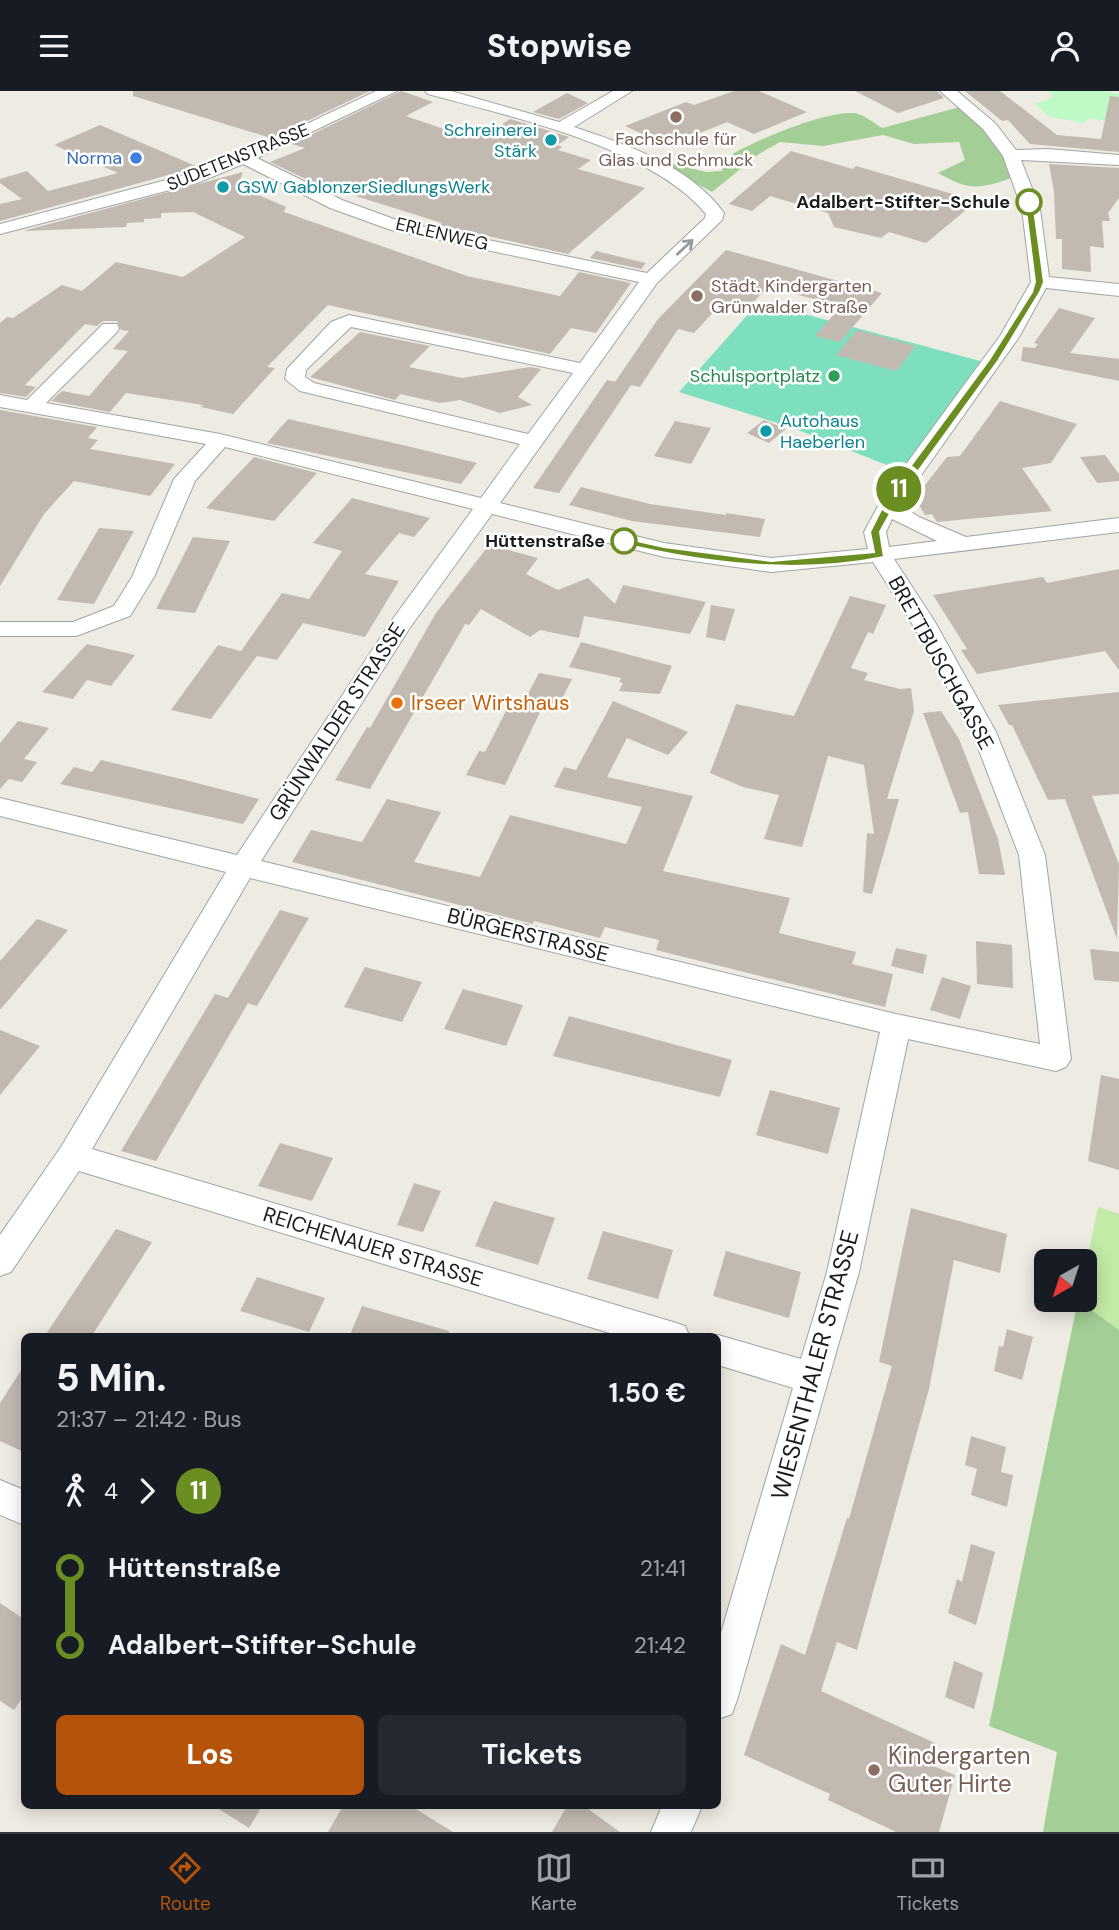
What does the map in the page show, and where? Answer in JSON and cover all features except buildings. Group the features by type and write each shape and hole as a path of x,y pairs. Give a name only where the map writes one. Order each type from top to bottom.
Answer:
{"street":[{"name":"SUDETENSTRASSE","path":"0,229 155,190 244,158 389,91"},
{"path":"433,91 563,127 624,91"},
{"path":"880,555 875,532 888,507 1009,337 1040,282 1031,209 1011,155 989,126 948,91"},
{"name":"GRÜNWALDER STRASSE","path":"4,1247 72,1156 244,865 400,625 651,279 713,221 715,213 692,189 647,162 563,127"},
{"path":"1011,155 1048,154 1119,160"},
{"name":"ERLENWEG","path":"244,158 336,204 397,226 651,279"},
{"path":"1040,282 1119,290"},
{"path":"533,441 307,387 295,379 297,369 338,326 349,321 585,370"},
{"path":"30,408 110,327"},
{"path":"0,401 220,440 651,547 771,565 880,555 1119,524"},
{"path":"0,629 76,629 122,611 143,577 185,479 220,440"},
{"path":"888,507 911,522 965,544"},
{"name":"BRETTBUSCHGASSE","path":"880,555 923,622 984,732 1032,855 1056,1059"},
{"name":"BÜRGERSTRASSE","path":"0,807 896,1025 1056,1059"},
{"name":"WIESENTHALER STRASSE","path":"721,1690 814,1379 843,1272 896,1025"},
{"name":"REICHENAUER STRASSE","path":"72,1156 660,1333"},
{"path":"721,1351 814,1379"},
{"path":"0,1497 21,1507"},
{"path":"671,1832 681,1809"}],"green space":[{"path":"1048,91 1106,91 1119,94 1119,123 1089,118 1084,123 1050,117 1035,104 1053,97"},
{"path":"960,107 991,139 1012,178 982,186 958,183 938,173 965,160 959,142 914,144 883,135 823,146 780,142 759,154 712,192 664,166 669,163 706,172 722,171 722,160 750,145 786,129 824,117 854,113 882,128"},
{"name":"Schulsportplatz","path":"759,302 984,362 902,471 793,428 679,392"},
{"path":"1098,1207 1119,1214 1119,1330 1096,1313 1097,1249 1089,1249"},
{"path":"1075,1313 1096,1313 1119,1330 1119,1832 1043,1832 1057,1752 989,1726"}],"bus line":[{"name":"11","path":"624,541 664,550 771,565 880,555 875,532 893,498 993,361 1036,292 1040,282 1029,202"}],"place":[{"name":"Fachschule für Glas und Schmuck","path":"676,117"},
{"name":"Schreinerei Stärk","path":"551,140"},
{"name":"Norma","path":"136,158"},
{"name":"GSW GablonzerSiedlungsWerk","path":"223,187"},
{"name":"Adalbert-Stifter-Schule","path":"1029,202"},
{"name":"Städt. Kindergarten Grünwalder Straße","path":"697,296"},
{"name":"Schulsportplatz","path":"834,376"},
{"name":"Autohaus Haeberlen","path":"766,431"},
{"name":"Hüttenstraße","path":"624,541"},
{"name":"Irseer Wirtshaus","path":"397,703"},
{"name":"Kindergarten Guter Hirte","path":"874,1770"}]}
